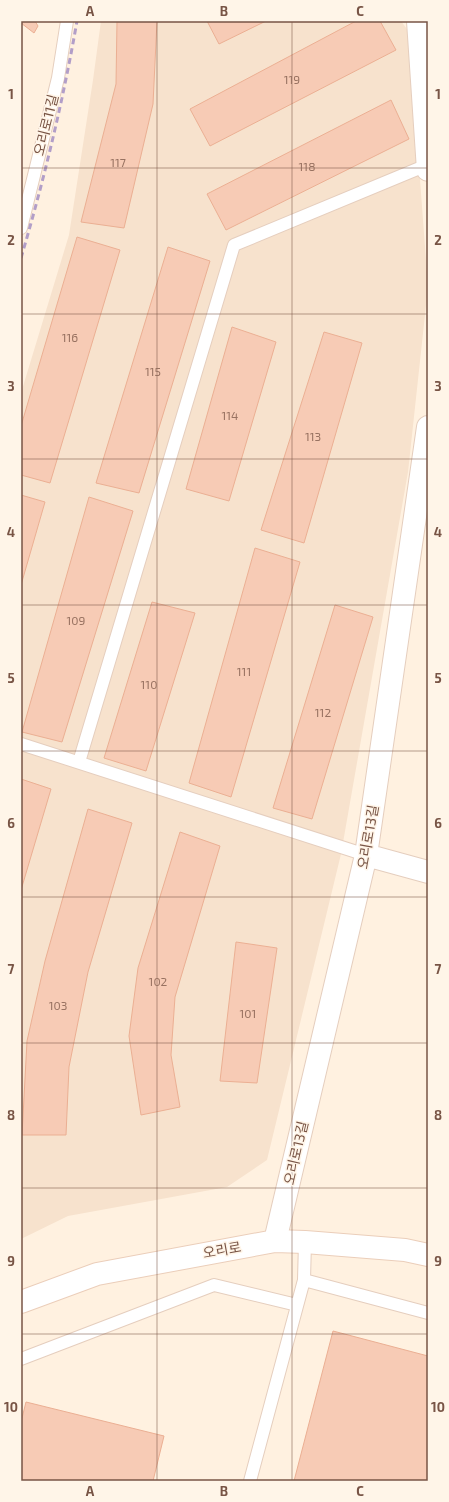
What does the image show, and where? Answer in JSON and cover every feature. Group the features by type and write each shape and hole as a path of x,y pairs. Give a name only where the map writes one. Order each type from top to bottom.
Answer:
{"street":[{"path":"418,21 428,167"},
{"name":"오리로13길","path":"275,1241 366,855 428,427"},
{"path":"366,855 428,872"},
{"name":"오리로","path":"21,1302 97,1274 275,1241 404,1250 428,1254"}],"lane":[{"name":"오리로11길","path":"21,228 58,78 67,21"},
{"path":"79,762 234,245 428,167"},
{"path":"21,744 366,855"},
{"path":"250,1481 304,1280 305,1242"},
{"path":"304,1280 428,1313"},
{"path":"21,1359 214,1285 297,1305"}],"shaded area":[{"path":"101,21 401,21 409,32 428,287 408,472 341,854 267,1160 227,1187 68,1216 21,1239 21,393 69,235"}],"building":[{"path":"21,21 35,21 38,26 34,33 21,23"},
{"path":"117,21 157,21 153,104 124,228 81,222 116,84"},
{"path":"207,21 266,21 219,44"},
{"path":"356,21 380,21 396,50 210,146 190,109"},
{"path":"391,100 409,139 226,230 207,194"},
{"path":"77,237 120,250 50,483 21,475 21,426"},
{"path":"168,247 210,261 139,493 96,483"},
{"path":"232,327 276,342 229,501 186,489"},
{"path":"324,332 362,343 304,543 261,530"},
{"path":"21,495 45,502 21,585"},
{"path":"89,497 133,511 62,742 22,732"},
{"path":"255,548 300,562 231,797 189,783"},
{"path":"152,602 195,613 146,771 104,758"},
{"path":"335,605 373,617 312,819 273,808"},
{"path":"21,779 51,789 21,890"},
{"path":"88,809 132,823 88,972 69,1067 66,1135 22,1135 27,1041 45,961"},
{"path":"180,832 220,846 175,997 171,1055 180,1107 141,1115 129,1036 138,968"},
{"path":"236,942 277,948 257,1083 220,1081"},
{"path":"333,1331 428,1356 428,1481 294,1481"},
{"path":"26,1402 164,1436 153,1481 21,1481 21,1422"}],"railway":[{"path":"21,258 66,81 77,21"}]}
